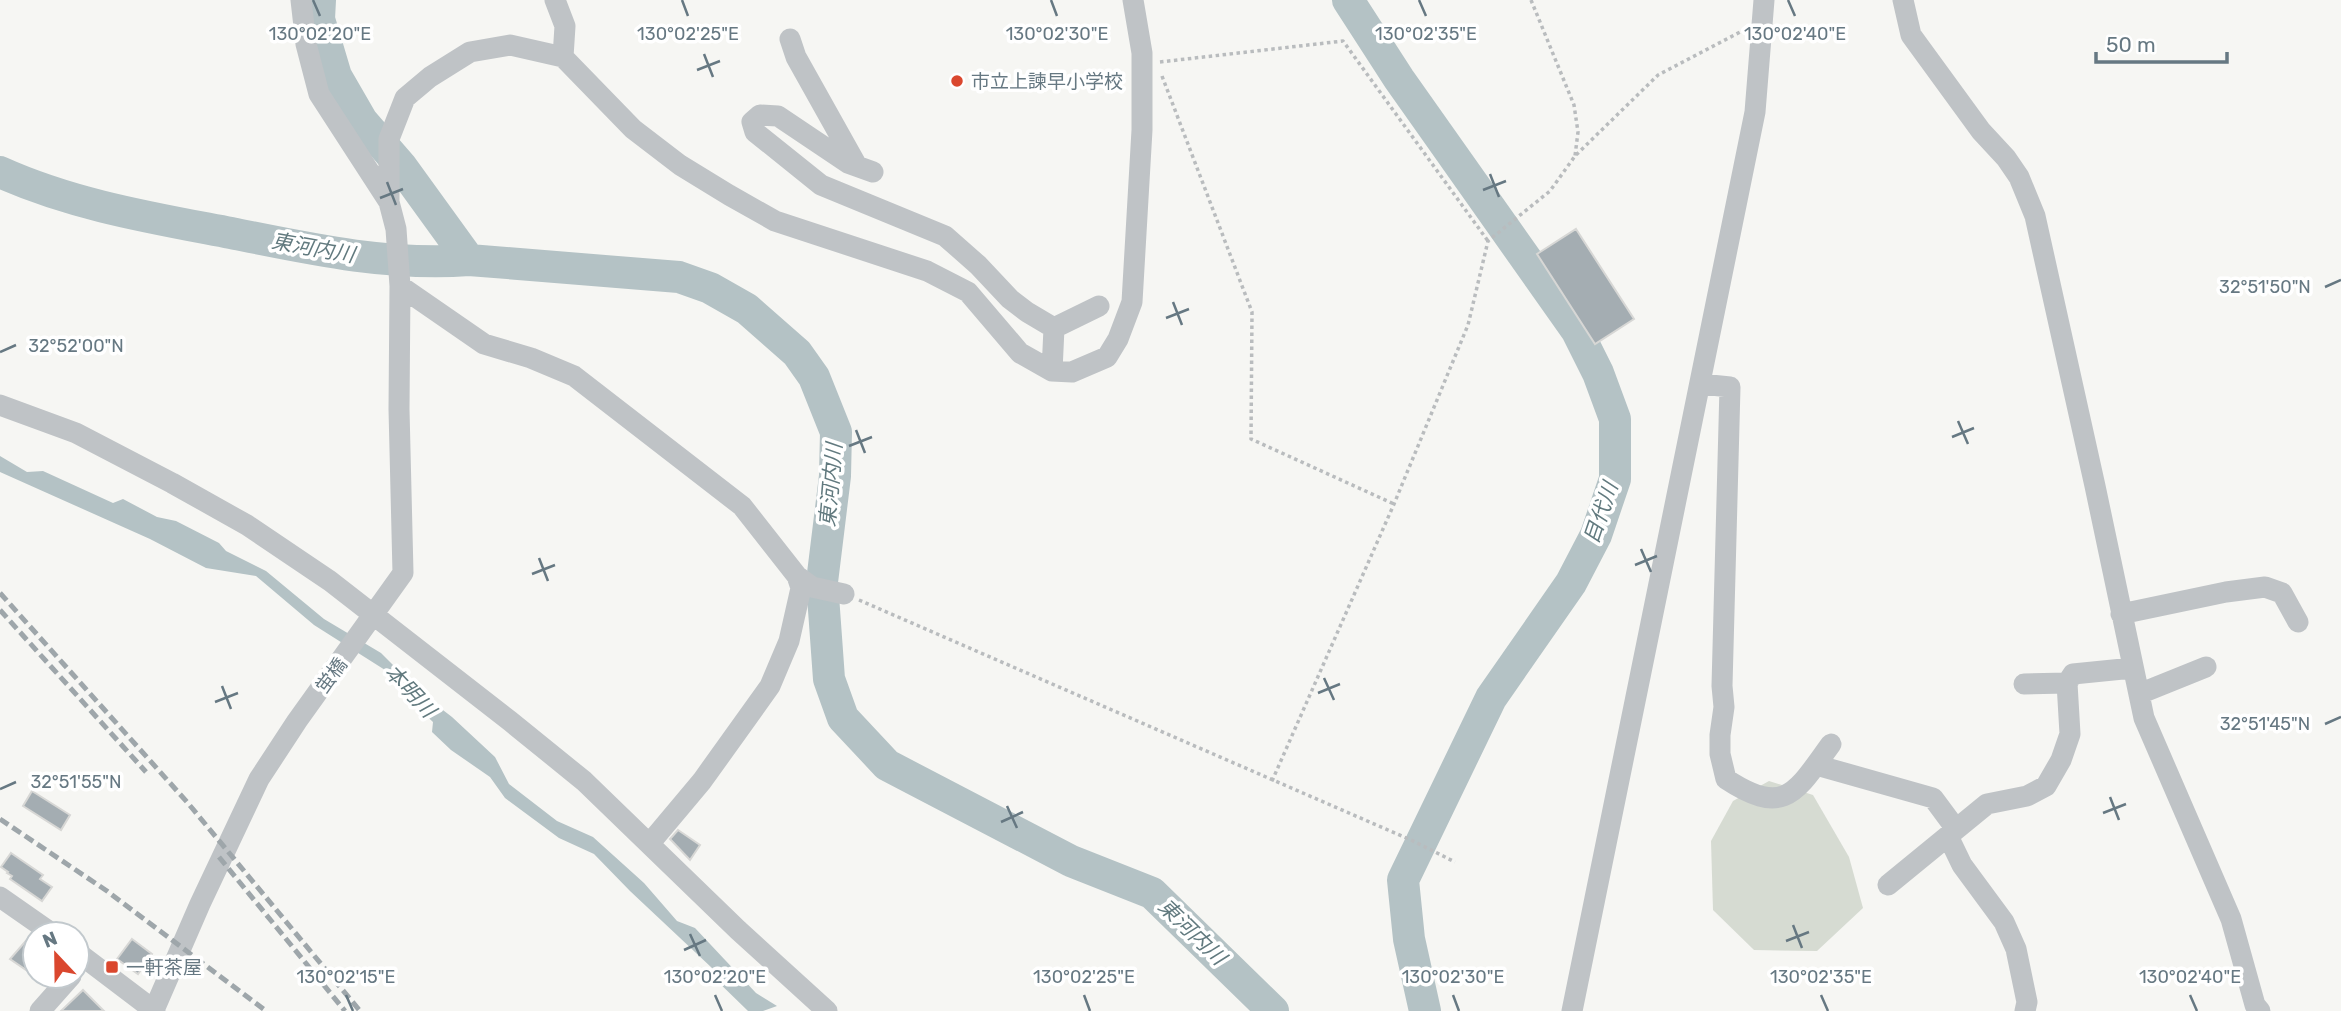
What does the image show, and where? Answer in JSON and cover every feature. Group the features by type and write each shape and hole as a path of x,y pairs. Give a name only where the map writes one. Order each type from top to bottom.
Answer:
{"street":[{"path":"301,0 306,44 319,94 389,202"},
{"path":"555,0 565,26 563,57"},
{"path":"389,202 389,139 405,99 430,77 470,52 510,45 563,57 633,129 680,165 775,221 926,271 968,292 1020,353 1052,371 1072,372 1107,357 1118,339 1132,302 1142,96 1142,54 1133,0"},
{"path":"1903,0 1911,35 1981,131 2006,158 2019,177 2035,216 2093,472 2144,718 2231,919 2255,1005 2260,1011"},
{"path":"1572,1011 1755,112 1763,10"},
{"path":"790,40 796,57 865,169 848,163 778,116 760,115 752,122 755,132 821,185 945,236 978,265 1010,299 1054,328"},
{"name":"蛍橋","path":"154,1011 200,904 259,779 403,573 399,280 396,229 389,202"},
{"path":"399,280 484,344 531,358 574,376 742,506 804,581 844,594"},
{"path":"1054,328 1099,306"},
{"path":"1052,371 1054,328"},
{"path":"1701,384 1730,387 1721,686 1724,707 1720,735 1720,754 1726,779 1763,799 1783,797 1801,786 1831,744"},
{"path":"0,405 76,433 247,525 370,622 573,773 827,1011"},
{"path":"650,843 702,781 769,686 789,641 804,581"},
{"path":"2122,614 2226,592 2265,587 2282,593 2298,622"},
{"path":"2138,694 2206,667"},
{"path":"1888,885 1987,804 2027,796 2046,786 2061,760 2070,734 2067,683 2073,674 2133,668"},
{"path":"2024,684 2067,683"},
{"path":"1816,765 1933,798 1952,833 1962,865 2004,922 2016,949 2027,1002 2025,1011"},
{"path":"0,897 33,920"},
{"path":"91,967 154,1011"},
{"path":"40,1011 59,990"}],"path":[{"path":"1531,0 1574,105 1578,132 1575,156"},
{"path":"1272,781 1394,504 1468,325 1489,241 1550,191 1575,156 1604,131 1658,75 1763,10"},
{"path":"1394,504 1251,439 1252,312 1157,62 1343,41 1489,241"},
{"path":"844,594 1411,840 1455,862"}],"shaded area":[{"path":"1769,781 1813,795 1849,857 1863,908 1817,951 1754,950 1713,910 1711,841 1733,801"}],"water":[{"name":"本明川","path":"0,456 27,472 43,471 113,503 123,499 157,517 176,521 266,571 324,619 381,653 422,694 452,717 495,757 509,784 557,821 593,837 644,883 677,921 695,928 756,993 777,1006 763,1011 748,1011 711,975 712,968 594,854 559,838 505,798 490,777 451,750 432,732 433,722 405,696 385,670 314,625 256,576 206,568 150,539 0,472"}],"building":[{"path":"1576,229 1634,319 1595,344 1537,254"},
{"path":"32,791 70,815 61,830 23,806"},
{"path":"678,830 700,845 690,860 670,839"},
{"path":"11,853 43,875 40,879 52,887 42,901 10,879 12,876 1,867"},
{"path":"132,939 152,954 138,974 117,959"},
{"path":"21,946 21,966 10,959"},
{"path":"83,990 104,1011 61,1011"}],"waterway":[{"path":"320,0 319,19 336,76 362,121 401,166 469,260"},
{"name":"目代川","path":"1348,0 1399,79 1577,331 1598,373 1615,419 1615,479 1596,535 1571,583 1491,698 1403,880 1409,939 1425,1011"},
{"name":"東河内川","path":"0,172 85,202 290,245 409,261 469,260 679,277 710,288 747,309 797,353 814,377 836,432 835,476 822,582 829,679 843,718 887,765 1071,861 1152,893 1273,1011"}],"railway":[{"path":"0,593 187,802 360,1011"},
{"path":"0,610 146,772"},
{"path":"0,819 107,891 266,1011"},
{"path":"219,857 345,1011"}],"place":[{"name":"市立上諫早小学校","path":"957,81"},
{"name":"一軒茶屋","path":"112,967"}]}
